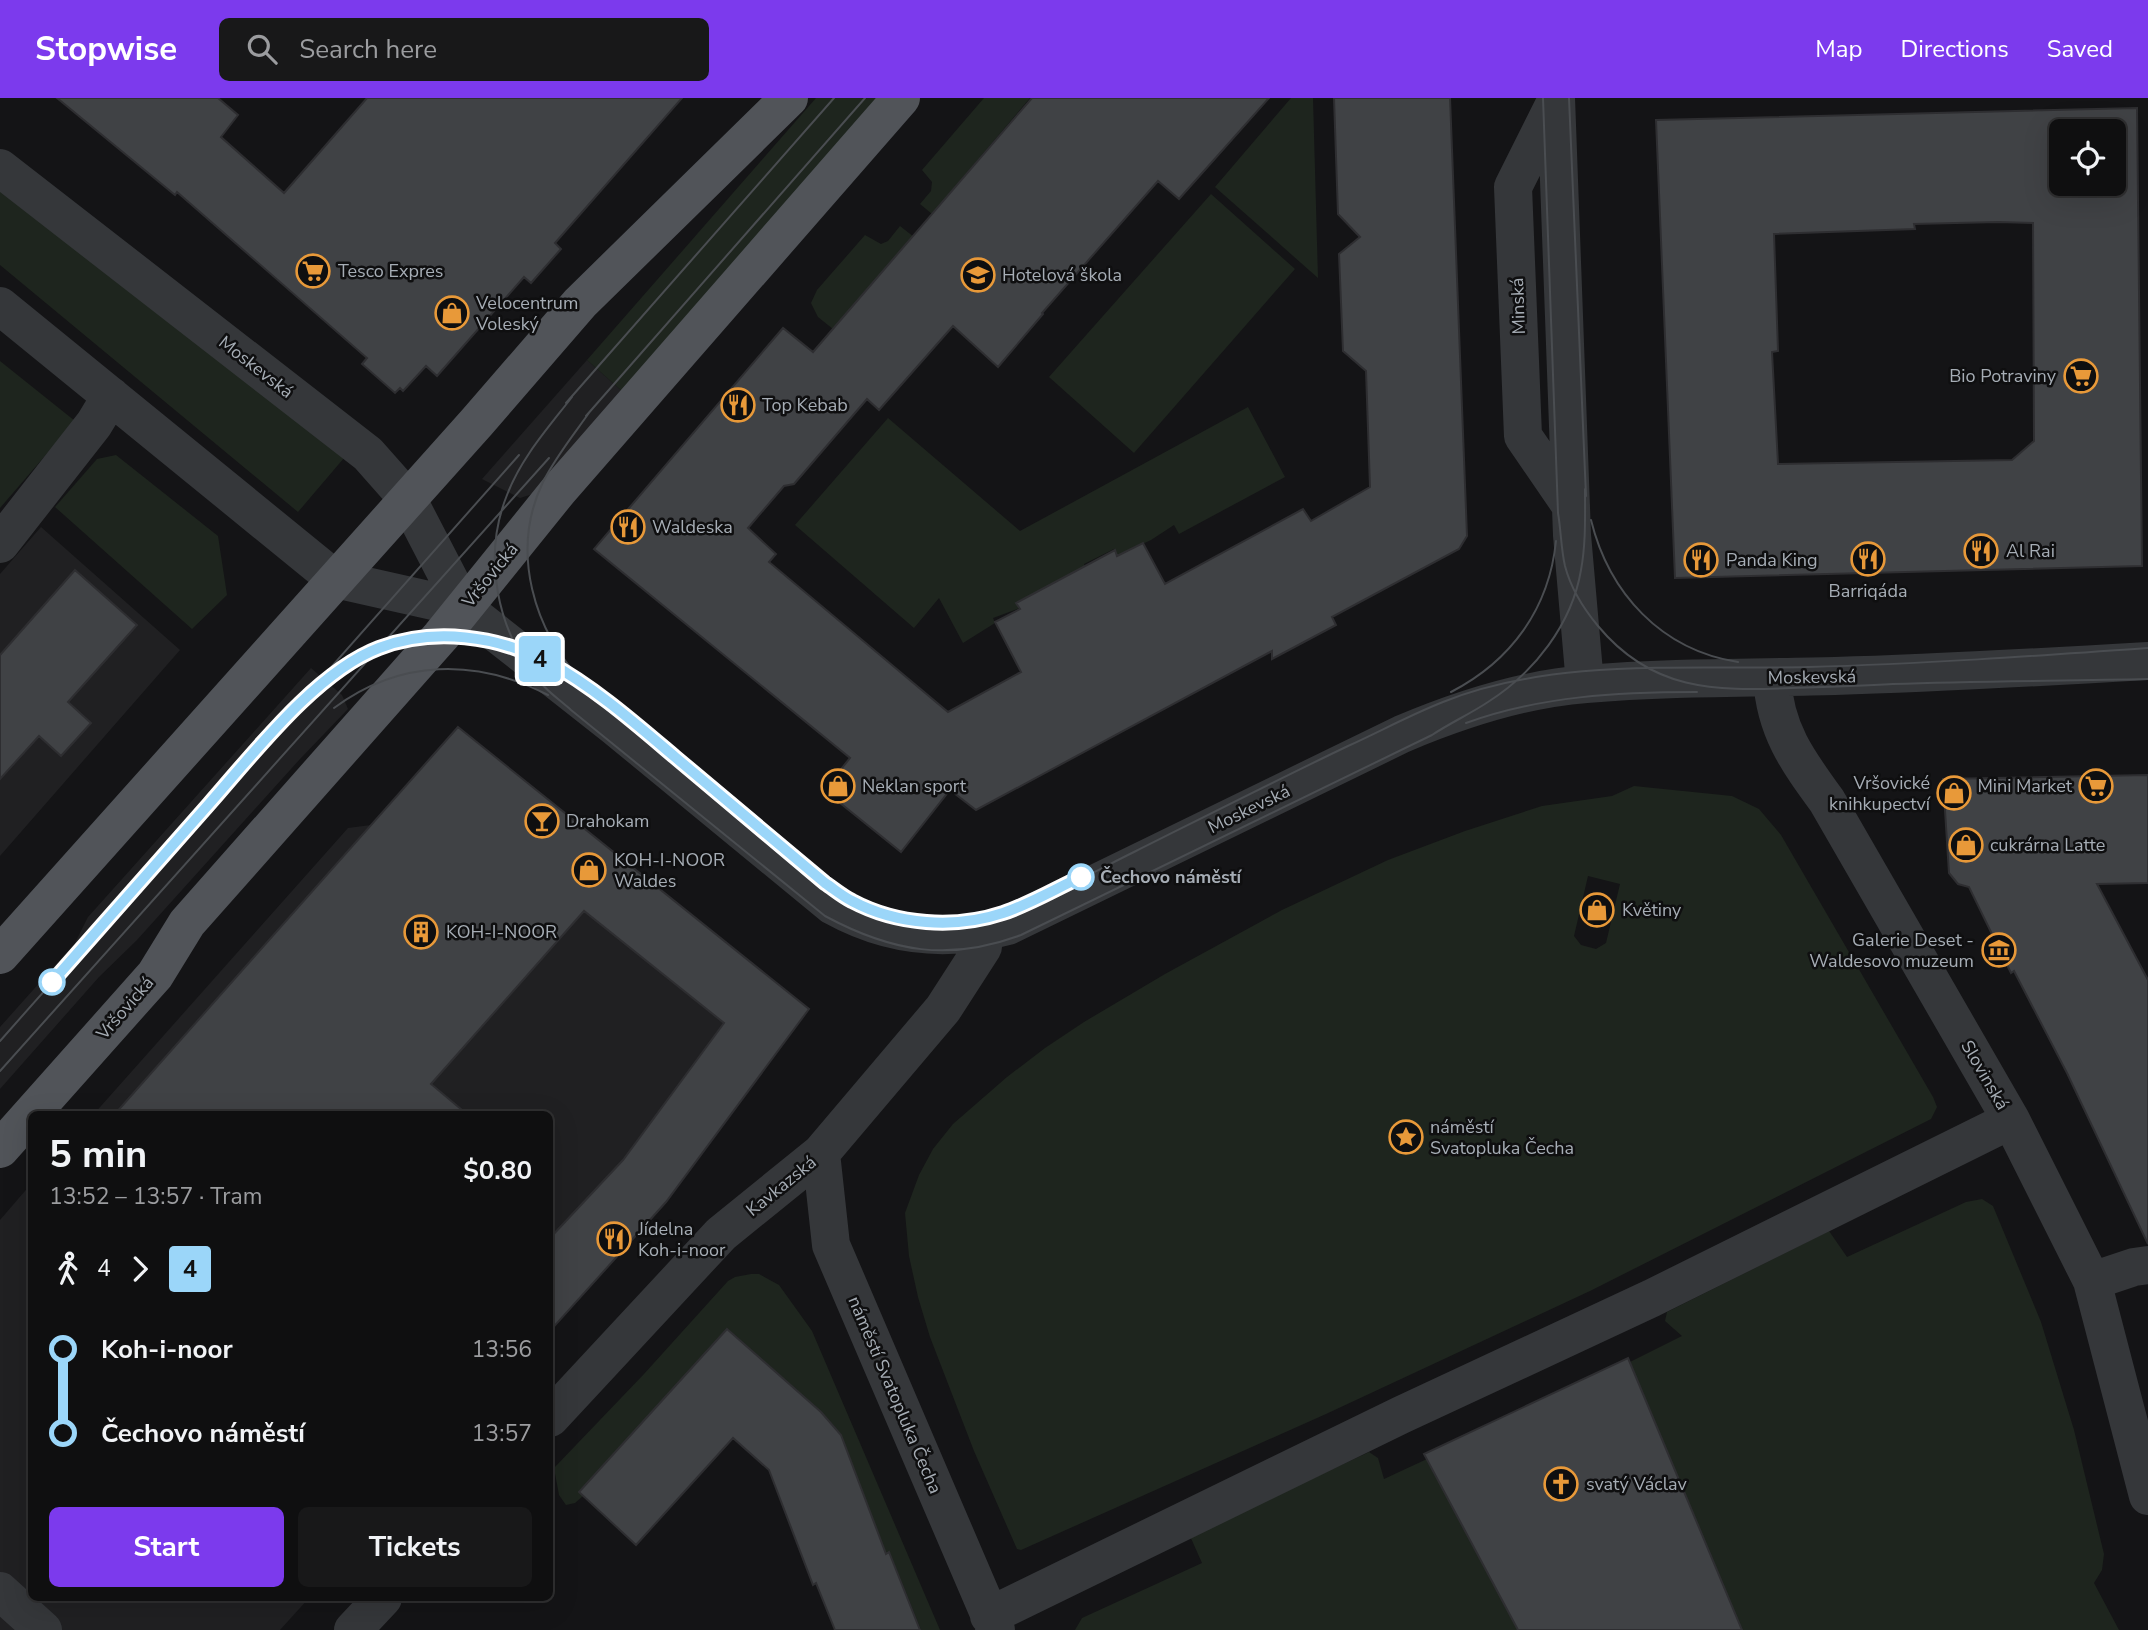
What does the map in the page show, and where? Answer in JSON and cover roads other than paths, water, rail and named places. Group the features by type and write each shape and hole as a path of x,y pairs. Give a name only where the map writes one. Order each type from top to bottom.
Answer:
{"main road":[{"path":"0,955 477,422 580,303 789,98"},
{"name":"Vršovická","path":"34,1111 155,975 187,923 464,608 558,491 901,98"},
{"name":"Vršovická","path":"0,1149 28,1118"}],"street":[{"name":"Minská","path":"1556,100 1513,187 1523,436 1570,506 1585,684"},
{"name":"Moskevská","path":"0,168 368,454 407,498 464,608 614,726 832,906 870,924 911,934 959,936 984,933 1007,926 1366,751 1435,720 1500,699 1585,684 1936,674 2148,661"},
{"name":"Moskevská","path":"0,306 335,579 464,608"},
{"path":"0,544 94,425 111,396"},
{"name":"Slovinská","path":"1772,678 1778,722 1798,763 1827,801 2011,1120 2092,1282 2148,1496"},
{"name":"Kavkazská","path":"553,1415 721,1234 821,1153 943,1009 983,947 984,933"},
{"path":"992,1623 1401,1415 1624,1312 2011,1120"},
{"name":"náměstí Svatopluka Čecha","path":"821,1153 831,1245 992,1623"},
{"path":"2092,1282 2134,1267 2148,1265"},
{"path":"0,1591 43,1630"},
{"path":"353,1630 380,1601"}],"tram line":[{"path":"566,403 834,98"},
{"path":"586,416 865,98"},
{"path":"1543,98 1558,513 1563,553 1565,566 1578,598 1598,626 1619,647 1640,664 1662,675 1710,687 1736,689 2148,679"},
{"path":"1569,98 1586,496"},
{"path":"572,397 520,468 499,519 495,568 498,593 513,640 525,661 539,681 555,696 825,916 874,938 921,949 969,948 1021,935 1432,735 1488,702 1521,677 1535,662 1560,628 1569,609 1583,560 1585,489"},
{"path":"591,410 543,482 533,508 528,535 532,589 552,640 585,684 825,883 868,907 915,921 949,923 972,920 1020,906 1407,718 1443,702 1486,688 1531,678 1623,669 1850,666 2148,648"},
{"path":"0,1041 519,455"},
{"path":"0,1071 549,458"},
{"path":"1591,520 1599,547 1611,571 1642,614 1685,645 1738,662"},
{"path":"1451,692 1492,665 1509,649 1523,630 1545,589 1556,541"},
{"name":"4","path":"52,982 283,720 331,676 354,660 380,648 413,639 441,636 463,636 517,648 561,670 624,714 825,883 851,901 881,913 917,921 950,923 987,918 1023,905 1081,877"},
{"path":"332,675 379,648 403,641 453,636 503,644 527,652 570,676"},
{"path":"334,708 385,680 439,669 493,675 548,695"},
{"path":"1466,723 1522,707 1580,697 1697,692"}],"place":[{"name":"Tesco Expres","path":"313,271"},
{"name":"Hotelová škola","path":"978,275"},
{"name":"Velocentrum Voleský","path":"452,313"},
{"name":"Bio Potraviny","path":"2081,376"},
{"name":"Top Kebab","path":"738,405"},
{"name":"Waldeska","path":"628,527"},
{"name":"Al Rai","path":"1981,551"},
{"name":"Barriqáda","path":"1868,559"},
{"name":"Panda King","path":"1701,560"},
{"name":"Neklan sport","path":"838,786"},
{"name":"Mini Market","path":"2096,786"},
{"name":"Vršovické knihkupectví","path":"1954,793"},
{"name":"Drahokam","path":"542,821"},
{"name":"cukrárna Latte","path":"1966,845"},
{"name":"KOH-I-NOOR Waldes","path":"589,870"},
{"name":"Čechovo náměstí","path":"1081,877"},
{"name":"Květiny","path":"1597,910"},
{"name":"KOH-I-NOOR","path":"421,932"},
{"name":"Galerie Deset - Waldesovo muzeum","path":"1999,950"},
{"name":"náměstí Svatopluka Čecha","path":"1406,1137"},
{"name":"Jídelna Koh-i-noor","path":"614,1239"},
{"name":"svatý Václav","path":"1561,1484"}]}
